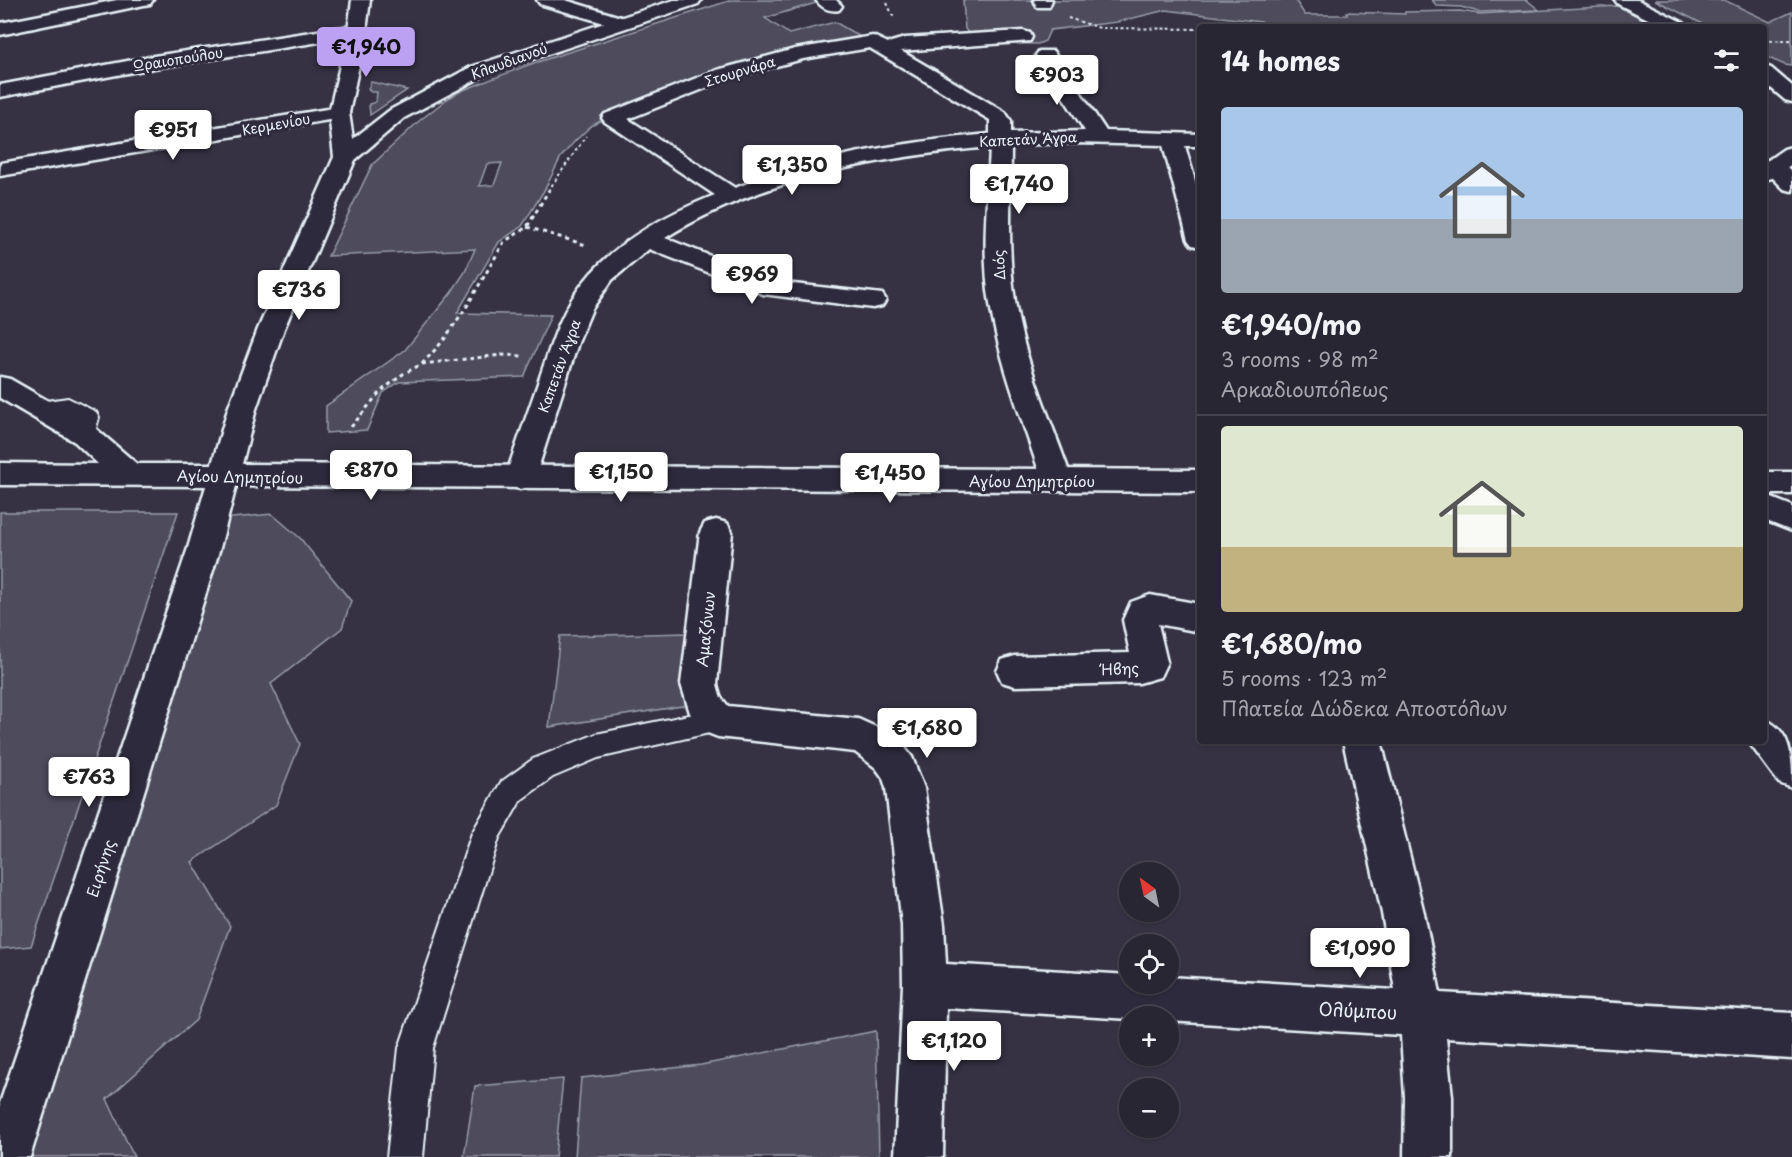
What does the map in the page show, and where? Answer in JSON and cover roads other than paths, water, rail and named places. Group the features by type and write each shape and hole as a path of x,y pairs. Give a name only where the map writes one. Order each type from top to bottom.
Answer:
{"street":[{"path":"0,29 144,0"},
{"path":"345,157 339,113 357,31 361,0"},
{"path":"546,0 621,23"},
{"name":"Κλαυδιανού","path":"345,157 397,114 460,79 517,56 692,0"},
{"path":"1624,0 1672,24"},
{"path":"41,4 67,14"},
{"name":"Ωραιοπούλου","path":"0,91 154,62 357,31"},
{"name":"Στουρνάρα","path":"732,196 612,118 714,78 820,50 1023,37"},
{"name":"Διός","path":"879,45 999,116 1001,121 998,255 1002,302 1014,353 1057,480"},
{"path":"1046,55 1099,136"},
{"path":"1777,77 1792,96"},
{"name":"Κερμενίου","path":"0,166 339,113"},
{"name":"Καπετάν Άγρα","path":"520,478 569,332 592,288 624,257 680,220 732,196 795,173 833,163 1000,139 1099,136 1197,140"},
{"path":"1172,138 1197,229"},
{"path":"1792,154 1768,170 1792,184"},
{"name":"Ειρήνης","path":"6,1157 204,548 242,409 271,329 345,157"},
{"path":"648,240 772,289 873,300"},
{"path":"0,386 85,435 130,475"},
{"name":"Αγίου Δημητρίου","path":"0,474 1197,481"},
{"path":"1767,483 1792,483"},
{"path":"1767,508 1792,519"},
{"name":"Αμαζόνων","path":"716,532 699,684 703,702 718,721"},
{"name":"Ήβης","path":"1015,671 1148,666 1140,620 1143,612 1150,609 1197,617"},
{"path":"718,721 858,736 876,743 890,755 901,770 923,925 925,985 919,1157"},
{"path":"1767,739 1792,771"},
{"path":"1363,744 1407,930 1421,1013 1428,1089 1428,1157"},
{"name":"Ολύμπου","path":"925,985 1792,1036"}],"lane":[{"path":"405,1157 416,1048 486,833 511,791 543,768 596,746 718,721"}]}
